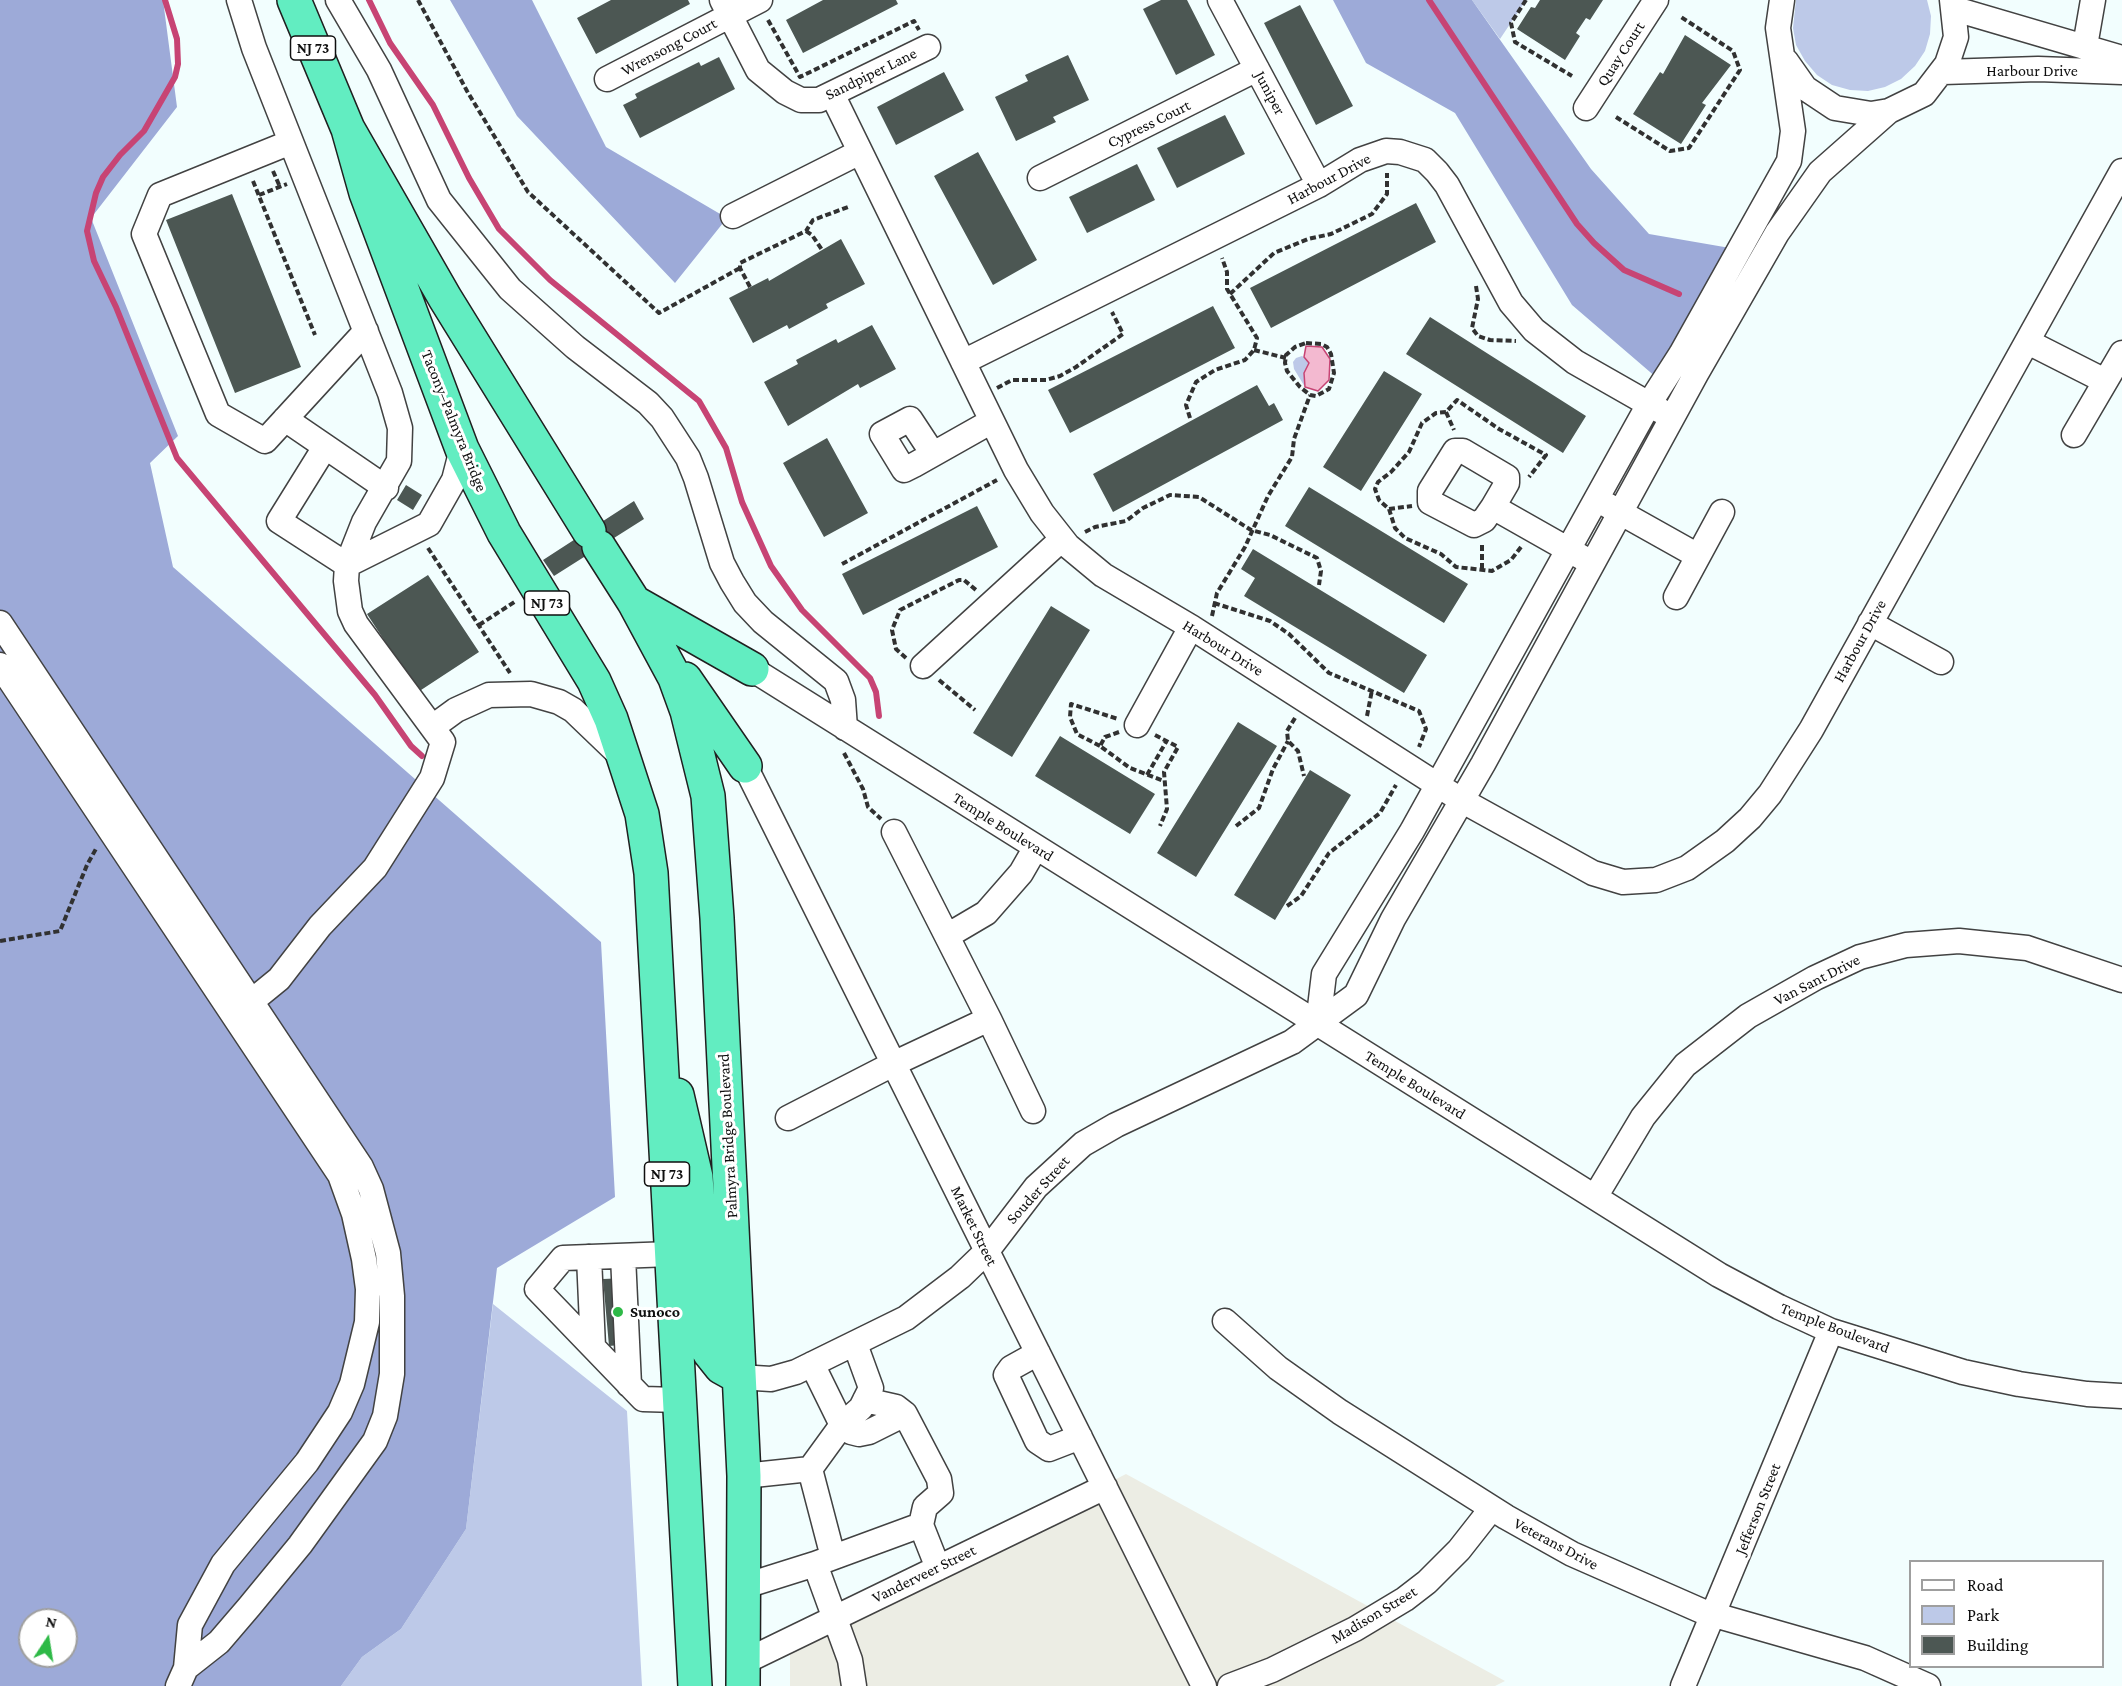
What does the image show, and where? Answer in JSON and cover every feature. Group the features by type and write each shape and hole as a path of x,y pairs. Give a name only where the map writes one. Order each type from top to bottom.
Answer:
{"highway":[{"name":"Tacony–Palmyra Bridge","path":"294,0 348,129 366,193 462,449 504,533 594,681 626,761"},
{"name":"Tacony–Palmyra Bridge","path":"348,129 451,308 634,602"},
{"name":"Palmyra Bridge Boulevard","path":"634,602 661,648 687,711 703,773 711,825 744,1476 743,1674"},
{"path":"634,602 752,669"},
{"path":"661,648 708,708 745,766"},
{"name":"NJ 73","path":"626,761 642,814 648,844 695,1686"},
{"path":"658,1021 696,1177 709,1352 721,1367 739,1377"}],"street":[{"path":"239,0 254,48 366,331 396,410 400,428 399,461 386,488 364,522 348,565 348,597 356,624 409,698 434,726 443,742 427,785 360,887 320,926 279,979 252,1001"},
{"path":"338,0 379,70 439,200 510,289 575,347 648,403 662,418 688,458 722,563 745,603 763,622 836,681 843,700 844,740"},
{"name":"Juniper","path":"1220,0 1319,185"},
{"name":"Quay Court","path":"1586,108 1656,0"},
{"path":"1318,1024 1324,975 1368,905 1438,783 1649,404 1681,354 1758,218 1791,154 1793,131 1784,56 1778,28 1782,0"},
{"path":"2085,46 2093,0"},
{"name":"Wrensong Court","path":"607,79 726,8 759,1"},
{"path":"1318,1024 1356,995 1393,919 1779,230 1820,172 1889,111 1924,94 1943,72 1954,45 1953,4"},
{"name":"Harbour Drive","path":"1953,4 2122,58"},
{"name":"Sandpiper Lane","path":"726,8 759,70 771,83 801,100 819,100 928,47"},
{"path":"1784,56 1793,74 1819,99 1853,112 1889,111"},
{"name":"Cypress Court","path":"1040,178 1257,69"},
{"name":"Harbour Drive","path":"1943,72 2038,69 2122,72"},
{"name":"Harbour Drive","path":"832,94 1016,470 1042,513 1065,542 1103,575 1191,627 1438,783 1461,800 1608,879 1639,883 1656,880 1687,868 1725,841 1750,818 1770,794 1810,730 2122,171"},
{"path":"291,142 160,195 144,234 218,414 265,441 366,331"},
{"name":"Harbour Drive","path":"963,362 1319,185 1359,160 1386,151 1415,155 1425,160 1437,172 1447,185 1511,303 1534,330 1575,362 1673,418"},
{"path":"733,216 860,152"},
{"path":"1758,218 1779,230"},
{"path":"2028,342 2105,381"},
{"path":"2074,435 2122,352"},
{"path":"285,419 386,488"},
{"path":"933,454 992,421"},
{"path":"325,447 279,521 348,565"},
{"path":"348,565 429,524 454,480 462,449"},
{"path":"1598,499 1698,556"},
{"path":"1493,507 1593,564"},
{"path":"1676,597 1722,512"},
{"path":"923,666 1065,542"},
{"path":"0,623 361,1167 371,1189 388,1253 392,1296 392,1374 385,1416 375,1441 360,1465 300,1545 219,1642 182,1677"},
{"path":"1870,623 1941,662"},
{"path":"1137,725 1191,627"},
{"path":"0,665 340,1175 354,1214 364,1259 368,1289 367,1322 352,1384 340,1412 307,1462 223,1564 189,1625 182,1677"},
{"name":"Temple Boulevard","path":"752,669 844,740 1035,847 1719,1275 1832,1331 1963,1372 2030,1386 2122,1396"},
{"path":"434,726 456,710 489,695 538,695 559,702 573,710 626,761"},
{"name":"Market Street","path":"745,766 1204,1686"},
{"path":"894,832 1033,1111"},
{"path":"947,936 986,913 1021,873 1035,847"},
{"path":"1368,905 1393,919"},
{"name":"Van Sant Drive","path":"1595,1197 1643,1117 1685,1065 1748,1016 1815,978 1860,957 1906,945 1959,941 2028,948 2122,980"},
{"path":"788,1118 893,1064 989,1019"},
{"name":"Souder Street","path":"739,1377 771,1379 812,1364 906,1318 941,1293 987,1251 1036,1187 1083,1144 1116,1125 1292,1042 1318,1024"},
{"path":"671,1254 564,1258 537,1289 643,1399 678,1400"},
{"path":"623,1256 629,1385"},
{"path":"589,1257 593,1347"},
{"name":"Veterans Drive","path":"1225,1321 1243,1339 1301,1385 1492,1508 1606,1571 1714,1615 1865,1658 1928,1686"},
{"name":"Jefferson Street","path":"1683,1686 1832,1331"},
{"path":"854,1686 850,1660 833,1618 810,1469 842,1425 861,1408 871,1388 855,1344"},
{"path":"1038,1353 1011,1368 1006,1375 1037,1441 1049,1449 1080,1437"},
{"path":"812,1364 842,1425 851,1432 859,1434 905,1414"},
{"path":"865,1400 896,1407 905,1414 941,1486 937,1498 924,1507 921,1525 938,1568"},
{"path":"744,1476 810,1469"},
{"name":"Vanderveer Street","path":"743,1674 833,1618 1105,1487"},
{"name":"Madison Street","path":"1230,1686 1272,1670 1355,1629 1405,1599 1427,1582 1459,1550 1492,1508"},
{"path":"745,1586 824,1561 921,1525"}],"path":[{"path":"418,0 467,91 528,192 659,313 740,268"},
{"path":"1526,0 1511,22 1515,42 1572,75"},
{"path":"759,1 800,77 914,21 928,47"},
{"path":"1616,117 1670,151 1689,148 1740,70 1733,51 1681,17"},
{"path":"1230,294 1274,253 1308,239 1331,234 1372,214 1387,194 1386,151"},
{"path":"272,167 280,187"},
{"path":"251,178 315,335"},
{"path":"259,195 293,181"},
{"path":"750,287 740,268 740,263 806,231 813,220 848,207"},
{"path":"806,231 812,235 822,250"},
{"path":"1190,418 1186,405 1196,382 1215,370 1245,360 1254,350 1257,338 1227,289 1227,272 1212,238"},
{"path":"980,397 1012,380 1046,380 1060,376 1124,334 1102,293"},
{"path":"1306,343 1328,347 1332,354 1334,373 1329,389 1316,396 1310,395 1287,371 1286,358 1295,347 1306,343"},
{"path":"1254,350 1286,358"},
{"path":"1191,627 1196,618 1206,625 1214,612 1217,593 1245,547 1251,530 1292,457 1294,439 1310,395"},
{"path":"842,564 1016,470"},
{"path":"1065,542 1095,527 1126,520 1143,508 1170,495 1199,497 1251,530 1270,535 1317,558 1321,571 1319,585"},
{"path":"413,532 428,548 510,673"},
{"path":"975,710 923,666 907,659 896,649 892,630 900,610 959,580 968,582 983,597"},
{"path":"479,625 517,600"},
{"path":"1214,603 1270,621 1289,634 1329,673 1419,711 1426,729 1424,741 1414,756"},
{"path":"1236,826 1259,808 1273,769 1288,741 1287,731 1306,700"},
{"path":"1160,826 1167,809 1164,772 1178,747 1137,725 1071,704 1070,717 1077,734 1100,746 1130,768 1164,782"},
{"path":"1100,746 1105,738 1137,725"},
{"path":"844,740 868,807 894,832"},
{"path":"1147,775 1166,741"},
{"path":"1288,741 1298,751 1303,762 1304,776"},
{"path":"1287,906 1301,896 1329,852 1380,813 1401,776"},
{"path":"0,941 60,931 87,865 100,842"}],"shaded area":[{"path":"0,0 163,0 177,107 91,218 178,436 150,463 173,567 601,942 615,1197 497,1268 466,1529 401,1629 362,1657 341,1686 0,1686"},
{"path":"450,0 532,0 606,147 727,218 675,283 517,116"},
{"path":"1333,0 1472,0 1591,169 1649,234 1730,248 1657,378 1572,305 1455,113 1366,63"},
{"path":"1306,346 1322,347 1330,359 1329,380 1318,391 1305,387 1304,373 1309,363 1304,357"},
{"path":"1126,1474 1505,1681 1495,1686 790,1686 790,1646"}],"green space":[{"path":"1472,0 1526,0 1500,39"},
{"path":"1796,0 1927,0 1931,16 1930,34 1925,51 1915,66 1901,79 1885,87 1868,91 1850,90 1832,85 1817,75 1805,61 1796,45 1793,28"},
{"path":"1302,356 1309,363 1304,373 1305,387 1294,369 1293,362"},
{"path":"493,1304 627,1411 642,1686 341,1686 362,1657 401,1629 466,1529"}],"building":[{"path":"611,0 688,0 690,4 596,54 577,18"},
{"path":"823,0 896,0 898,4 803,53 786,20"},
{"path":"1161,0 1187,0 1215,55 1176,75 1143,9"},
{"path":"1540,0 1603,0 1590,20 1586,18 1576,33 1580,36 1565,60 1517,29 1531,7 1535,8"},
{"path":"1300,5 1353,106 1316,125 1264,23"},
{"path":"1685,35 1731,65 1702,103 1706,105 1681,144 1633,114 1660,72 1663,74"},
{"path":"1068,55 1089,100 1053,117 1056,122 1016,141 995,97 1028,81 1025,75"},
{"path":"719,57 735,89 640,138 623,105 637,98 635,94 699,62 701,66"},
{"path":"944,72 964,110 896,145 877,107"},
{"path":"1225,115 1245,154 1177,188 1157,148"},
{"path":"978,152 1037,260 993,285 934,176"},
{"path":"1137,164 1155,200 1087,233 1069,197"},
{"path":"232,194 301,367 235,393 166,220"},
{"path":"1416,203 1436,242 1271,328 1250,288"},
{"path":"841,239 865,284 826,304 828,308 789,329 787,325 753,343 729,298 768,278 769,281"},
{"path":"1213,306 1235,348 1070,433 1048,390"},
{"path":"1430,317 1586,416 1563,453 1406,354"},
{"path":"872,325 896,369 860,388 858,384 788,426 764,382 798,364 796,360 836,339 838,343"},
{"path":"1384,371 1422,394 1361,491 1323,467"},
{"path":"1257,385 1269,406 1274,403 1283,420 1113,512 1093,474"},
{"path":"827,438 868,513 824,537 783,463"},
{"path":"406,485 422,495 413,510 397,500"},
{"path":"1309,487 1468,584 1444,623 1285,526"},
{"path":"634,501 644,519 554,576 543,560"},
{"path":"977,506 998,547 863,615 842,574"},
{"path":"1253,549 1427,655 1404,693 1244,596 1255,578 1241,569"},
{"path":"428,575 479,652 418,692 367,614"},
{"path":"1051,606 1090,630 1012,757 973,733"},
{"path":"1238,722 1277,746 1196,877 1157,853"},
{"path":"1060,736 1155,794 1130,834 1035,776"},
{"path":"1310,770 1351,795 1275,920 1234,895"},
{"name":"Sunoco","path":"626,1278 632,1344 609,1346 603,1279"}],"waterway":[{"path":"165,0 177,39 178,64 175,77 144,131 120,155 103,177 96,193 87,231 94,261 116,307 177,458 375,695 411,746 422,756"},
{"path":"369,0 390,43 433,105 469,178 499,229 550,280 699,401 726,448 742,502 771,566 802,610 870,678 876,692 879,716"},
{"path":"1429,0 1577,224 1624,270 1679,294"}],"place":[{"name":"Sunoco","path":"618,1312"}]}
